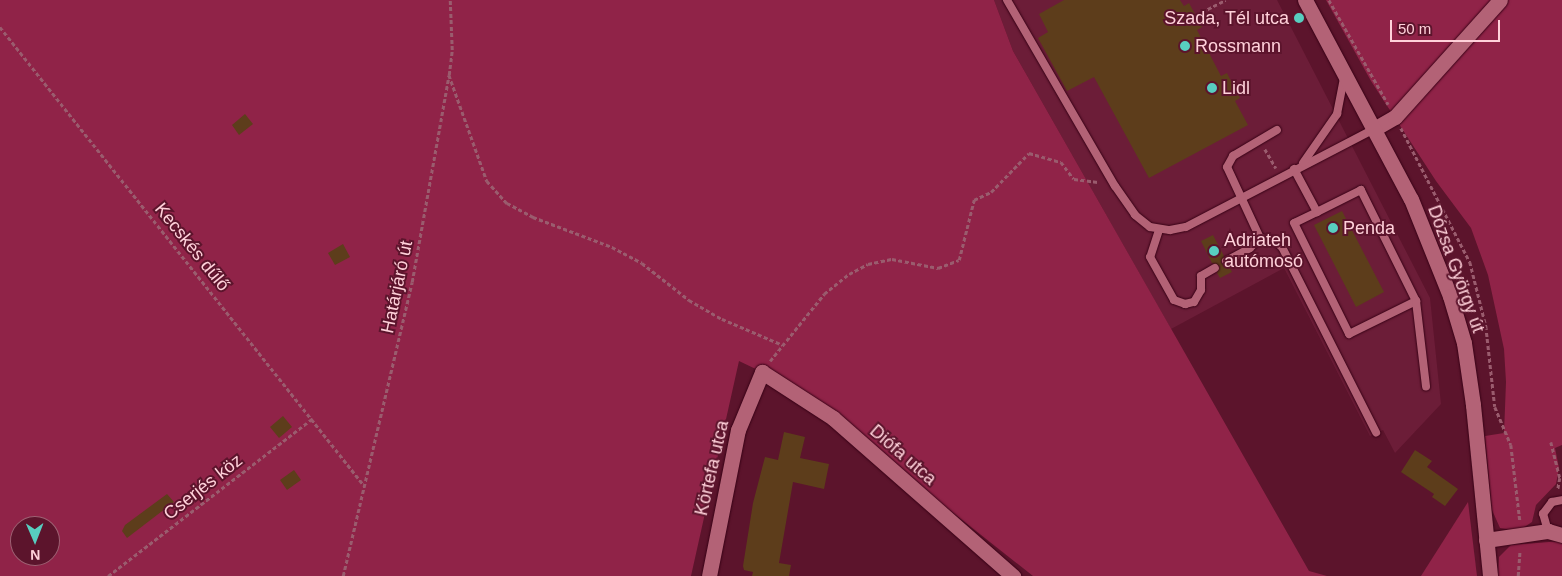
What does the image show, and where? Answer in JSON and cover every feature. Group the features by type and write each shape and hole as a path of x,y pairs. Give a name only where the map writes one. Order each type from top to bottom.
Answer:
{"street":[{"name":"Dózsa György út","path":"1305,0 1374,129 1434,252 1464,343 1473,406 1490,576"},
{"path":"1374,129 1395,117 1500,0"},
{"name":"Körtefa utca","path":"709,576 738,430 762,372"},
{"name":"Diófa utca","path":"762,372 833,418 1013,576"},
{"path":"1486,540 1555,533"}],"lane":[{"path":"1008,0 1111,178 1135,215 1159,230 1186,227 1240,197 1374,129"},
{"path":"1302,165 1337,114 1345,75"},
{"path":"1260,238 1227,172 1228,163 1233,156 1277,130"},
{"path":"1294,169 1317,212"},
{"path":"1416,301 1349,334 1294,223 1361,190 1416,301 1426,386"},
{"path":"1159,230 1150,257 1171,296 1185,304 1198,297 1201,276 1215,268"},
{"path":"1226,261 1250,248 1260,238"},
{"path":"1260,238 1275,241 1282,247 1376,432"},
{"path":"1555,533 1543,514 1559,500"}],"path":[{"name":"Határjáró út","path":"343,576 363,484 412,282 449,75 452,50 450,0"},
{"path":"1196,15 1225,0"},
{"path":"1329,0 1395,117"},
{"name":"Kecskés dűlő","path":"0,27 313,418 363,484"},
{"path":"449,75 487,180 507,203 533,217 612,247 642,263 689,300 722,319 783,345"},
{"path":"1260,140 1281,176"},
{"path":"762,372 824,294 849,274 868,264 892,259 938,268 959,260 974,200 991,192 1029,153 1061,162 1074,179 1101,183 1111,178"},
{"name":"Cserjés köz","path":"108,576 313,418"},
{"path":"1551,442 1560,478 1559,500"}],"shaded area":[{"path":"0,0 994,0 1013,51 1309,571 1327,576 1033,576 833,418 762,372 739,361 691,576 0,576"},
{"path":"994,0 1277,0 1430,298 1441,404 1395,453 1383,430 1370,436 1284,268 1171,329 1013,51"},
{"path":"1326,0 1562,0 1562,445 1555,448 1559,468 1556,484 1536,505 1532,522 1518,531 1500,528 1492,510 1485,436 1504,433 1506,382 1504,349 1488,275 1471,228 1436,181 1371,81"},
{"path":"1468,502 1477,576 1421,576"},
{"path":"1562,541 1562,576 1498,576 1499,557 1511,545"}],"building":[{"path":"1064,0 1180,0 1184,6 1189,3 1202,27 1197,30 1221,76 1227,73 1240,98 1235,101 1248,125 1149,178 1094,77 1067,91 1038,38 1048,32 1039,14"},
{"path":"245,114 253,124 239,135 232,125"},
{"path":"1342,211 1384,292 1356,307 1314,225"},
{"name":"Adriateh autómosó","path":"1213,235 1224,256 1221,263 1229,266 1232,272 1220,278 1217,273 1220,266 1212,263 1201,241"},
{"path":"343,244 350,257 335,265 328,253"},
{"path":"283,416 292,427 279,438 270,427"},
{"path":"784,432 805,437 800,458 829,464 824,489 793,482 779,563 791,565 789,576 752,576 753,572 744,570 743,566 753,503 765,457 778,460"},
{"path":"1415,450 1432,461 1427,467 1458,489 1445,506 1432,497 1434,494 1401,472"},
{"path":"294,470 301,480 287,490 280,480"},
{"path":"167,494 174,502 127,538 122,531 125,525"}],"place":[{"name":"Szada, Tél utca","path":"1299,18"},
{"name":"Rossmann","path":"1185,46"},
{"name":"Lidl","path":"1212,88"},
{"name":"Penda","path":"1333,228"},
{"name":"Adriateh autómosó","path":"1214,251"}]}
